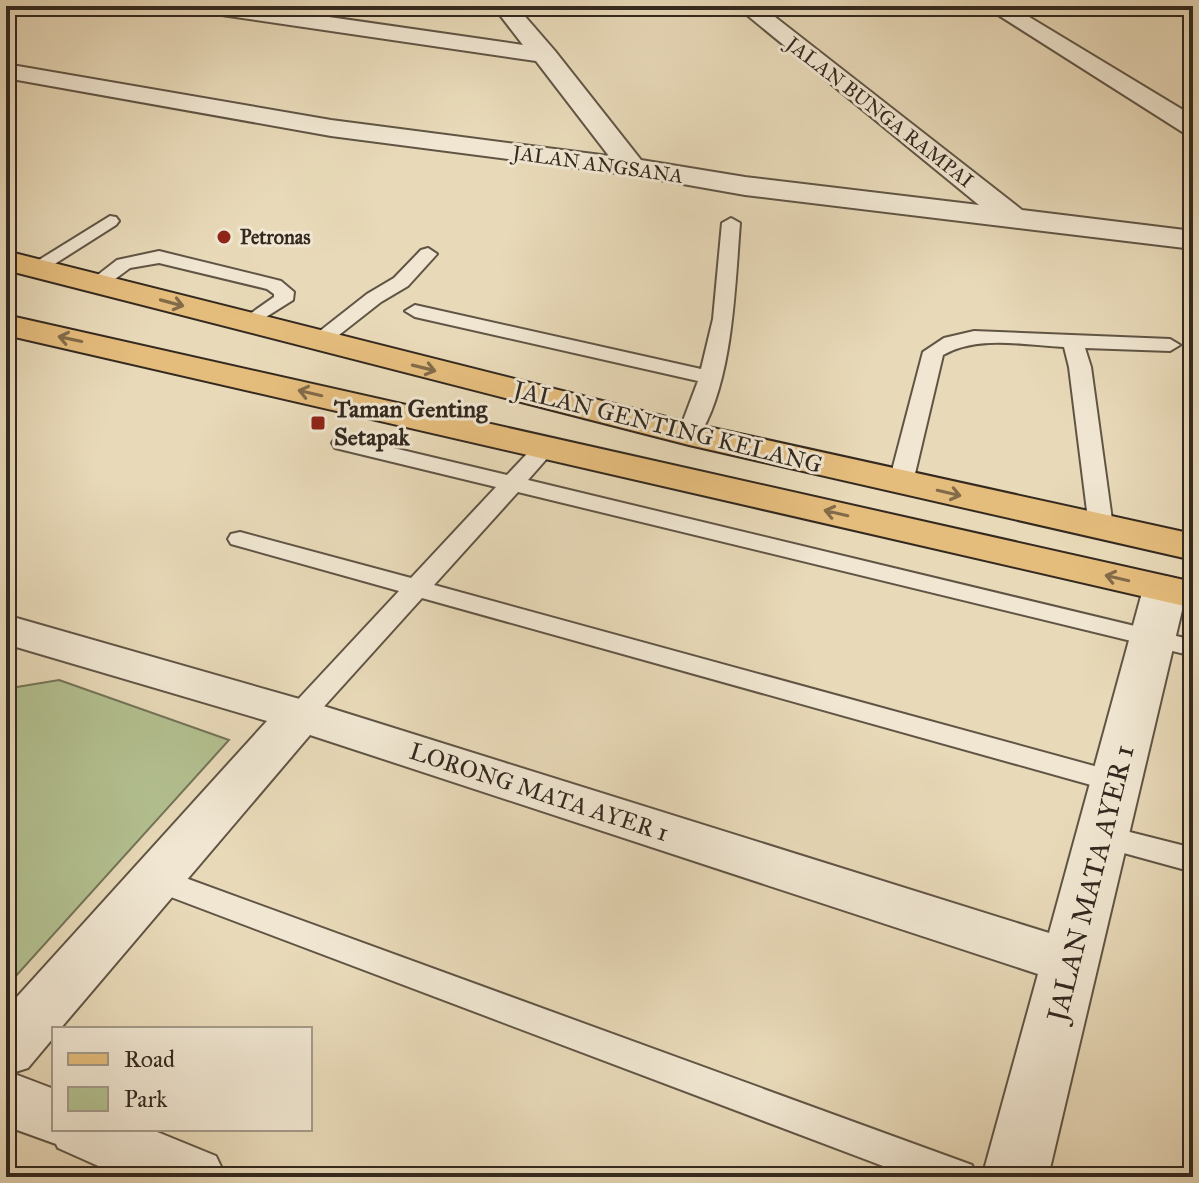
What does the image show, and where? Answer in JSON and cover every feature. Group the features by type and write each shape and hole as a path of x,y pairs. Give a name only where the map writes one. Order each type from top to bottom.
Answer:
{"main road":[{"name":"JALAN GENTING KELANG","path":"21,264 689,434 1101,527 1179,603"},
{"name":"JALAN GENTING KELANG","path":"6,325 546,447 1179,603"}],"street":[{"path":"208,6 265,10 547,56"},
{"path":"504,6 547,56 632,167"},
{"name":"JALAN BUNGA RAMPAI","path":"747,6 1013,218"},
{"path":"995,6 1193,127"},
{"name":"JALAN ANGSANA","path":"6,71 331,128 632,167 745,186 1193,240"},
{"name":"JALAN MATA AYER 1","path":"1015,1177 1116,782 1179,603"},
{"name":"LORONG MATA AYER 1","path":"6,629 300,715 1070,962"},
{"path":"6,1050 300,715"},
{"path":"6,1097 52,1117"},
{"path":"86,1131 193,1177"}],"lane":[{"path":"21,264 110,221"},
{"path":"689,434 704,400 723,319 731,223"},
{"path":"318,342 374,298 401,282 428,254"},
{"path":"415,311 707,377"},
{"path":"901,482 933,352 951,342 974,337 1170,345"},
{"path":"1072,339 1080,367 1101,527"},
{"path":"343,443 513,484 1179,603"},
{"path":"300,715 546,447"},
{"path":"240,539 1116,782"},
{"path":"1102,836 1193,860"},
{"path":"158,880 958,1177"}],"green space":[{"path":"59,680 229,740 6,987 6,695 17,687"}],"place":[{"name":"Petronas","path":"224,237"},
{"name":"Taman Genting Setapak","path":"318,423"}]}
